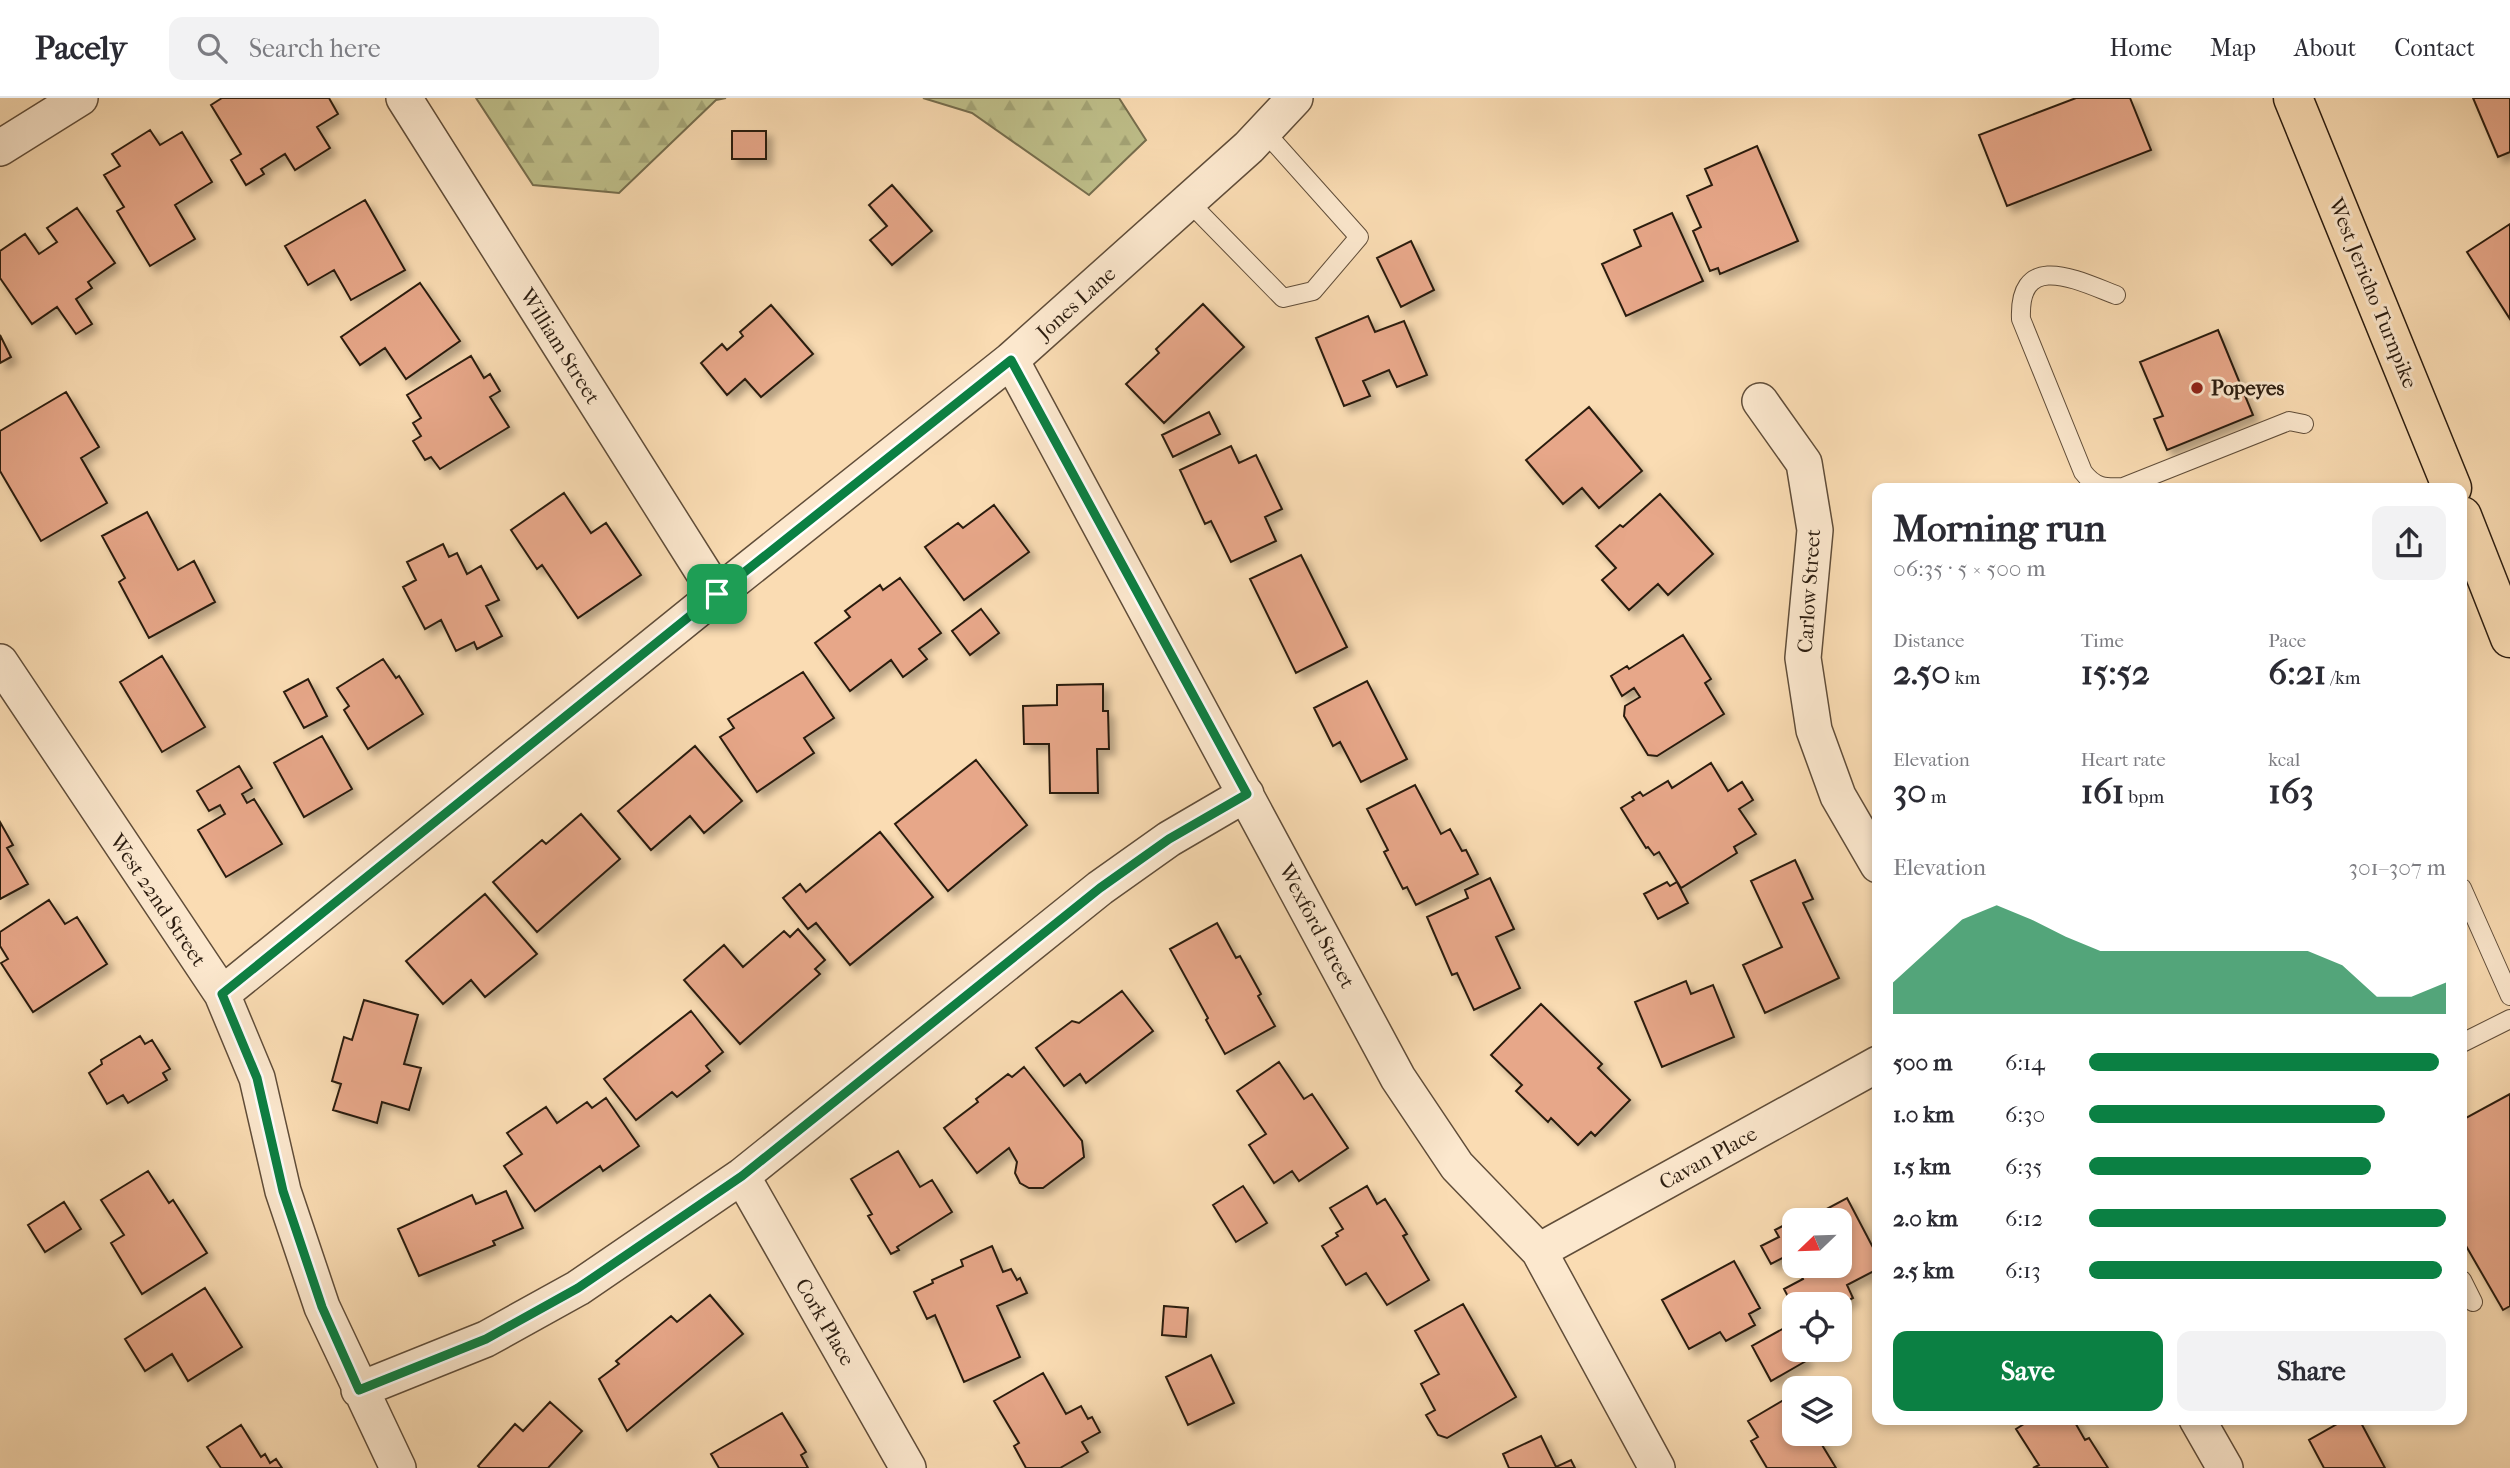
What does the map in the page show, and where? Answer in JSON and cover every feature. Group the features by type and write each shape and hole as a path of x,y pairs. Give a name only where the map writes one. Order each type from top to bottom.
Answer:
{"main road":[{"name":"West Jericho Turnpike","path":"2293,98 2450,483"},
{"path":"2467,529 2510,638"}],"street":[{"path":"0,148 80,98"},
{"name":"William Street","path":"404,98 717,594"},
{"name":"Jones Lane","path":"222,994 1011,360 1265,132 1295,98"},
{"name":"Wexford Street","path":"1011,360 1398,1078 1457,1166 1539,1251 1657,1468"},
{"name":"Carlow Street","path":"1760,401 1804,463 1815,530 1804,657 1814,730 1838,796 1872,855"},
{"name":"West 22nd Street","path":"0,662 222,994 257,1078 283,1191 322,1307 398,1468"},
{"path":"359,1390 486,1339 578,1288 742,1176 1100,888 1169,839 1247,794"},
{"name":"Cavan Place","path":"1539,1251 1872,1067"},
{"name":"Cork Place","path":"742,1176 908,1468"},
{"path":"2200,1425 2225,1468"}],"lane":[{"path":"1189,201 1283,298 1313,291 1359,237 1265,132"},
{"path":"2094,483 2083,472 2021,319 2020,301 2026,288 2036,279 2049,275 2062,275 2116,295"},
{"path":"2133,483 2289,421 2304,425"},
{"path":"2467,899 2510,996"},
{"path":"2467,1040 2510,1018"},
{"path":"2467,1290 2473,1302"}],"green space":[{"path":"476,98 726,98 716,100 619,193 533,185"},
{"path":"923,98 1119,98 1146,140 1089,195 972,113"}],"building":[{"path":"222,98 329,98 338,114 317,127 330,148 295,170 285,154 261,169 264,174 246,185 231,160 241,154 211,105"},
{"path":"2076,98 2130,98 2151,150 2007,206 1979,135"},
{"path":"2473,98 2510,98 2510,152 2498,157"},
{"path":"150,130 160,145 182,132 212,182 175,205 195,239 150,266 117,211 124,207 104,175 120,166 112,154"},
{"path":"732,131 766,131 766,159 732,159"},
{"path":"1757,146 1798,241 1720,274 1718,268 1710,271 1693,231 1701,227 1687,196 1712,185 1705,169"},
{"path":"892,185 932,231 892,265 870,240 887,226 869,205"},
{"path":"365,200 405,270 351,300 334,270 308,285 285,246"},
{"path":"77,208 115,263 88,282 92,288 76,299 92,324 76,334 57,307 32,324 0,278 0,251 25,234 39,254 57,242 47,228"},
{"path":"1672,213 1703,281 1626,316 1602,264 1641,246 1634,230"},
{"path":"2510,224 2510,319 2467,252"},
{"path":"1411,241 1434,290 1401,307 1377,258"},
{"path":"420,283 460,341 406,379 385,348 360,365 341,337"},
{"path":"1203,304 1244,347 1164,423 1126,384 1159,353 1156,349"},
{"path":"771,305 813,354 761,397 745,379 727,395 701,363 722,344 727,350 743,336 740,332"},
{"path":"1368,316 1375,332 1404,321 1427,375 1397,387 1389,370 1363,381 1370,396 1344,406 1316,338"},
{"name":"Popeyes","path":"2218,330 2253,415 2167,450 2154,419 2163,416 2140,362"},
{"path":"0,335 11,357 0,363"},
{"path":"471,356 484,378 490,374 500,391 490,397 509,427 440,469 431,457 425,460 413,441 421,436 413,423 421,418 407,395"},
{"path":"66,392 99,447 81,458 107,503 41,541 0,471 0,431"},
{"path":"1589,407 1642,471 1599,508 1582,488 1563,504 1526,460"},
{"path":"1209,412 1220,434 1173,457 1162,435"},
{"path":"1231,446 1239,463 1256,455 1282,509 1265,517 1276,541 1231,562 1211,521 1205,524 1180,470"},
{"path":"564,493 591,533 606,523 641,575 578,618 542,565 537,569 511,530"},
{"path":"1660,494 1713,554 1668,595 1658,584 1629,610 1602,580 1616,568 1596,546 1620,525 1623,527"},
{"path":"994,505 1029,552 964,600 925,547 958,523 963,528"},
{"path":"147,512 178,570 194,561 215,602 149,638 119,582 125,578 102,536"},
{"path":"443,544 449,557 457,553 467,574 481,566 499,600 486,606 502,636 477,649 474,642 456,651 441,620 425,629 403,587 416,580 407,562"},
{"path":"1301,555 1347,647 1296,673 1250,579"},
{"path":"900,578 941,633 919,649 927,659 903,677 891,660 850,691 815,643 850,617 845,611 880,585 883,590"},
{"path":"981,609 999,633 970,655 952,631"},
{"path":"1683,635 1711,679 1705,683 1724,714 1657,756 1648,755 1624,716 1625,706 1640,697 1634,688 1622,696 1611,676 1627,666 1629,669"},
{"path":"162,656 205,727 162,752 120,682"},
{"path":"383,659 396,678 399,676 423,714 368,749 344,710 349,706 337,688"},
{"path":"803,672 834,718 804,738 814,753 757,792 720,737 734,728 728,719"},
{"path":"308,679 327,716 304,728 284,692"},
{"path":"1367,681 1407,759 1361,782 1340,742 1333,746 1314,708"},
{"path":"1103,684 1103,711 1108,711 1109,749 1097,749 1098,793 1050,793 1049,744 1024,744 1023,706 1057,705 1057,685"},
{"path":"322,736 352,789 304,817 274,763"},
{"path":"695,746 742,801 704,833 690,816 651,850 618,811"},
{"path":"976,760 1027,825 948,891 895,824"},
{"path":"1711,763 1728,791 1742,782 1753,800 1739,809 1756,834 1734,847 1737,853 1681,888 1659,852 1654,855 1646,848 1621,808 1634,800 1632,797 1640,792 1643,796 1668,781 1672,788"},
{"path":"239,766 252,788 242,794 247,803 254,799 282,844 226,877 198,830 225,814 220,805 209,811 197,791"},
{"path":"1415,785 1441,834 1450,829 1462,851 1466,850 1478,874 1416,905 1407,887 1403,889 1384,852 1388,850 1367,809"},
{"path":"581,814 620,859 537,932 493,882 542,840 546,844"},
{"path":"0,822 13,845 7,848 28,884 0,899"},
{"path":"880,832 933,897 850,965 816,923 808,929 783,898 800,884 806,892"},
{"path":"1795,860 1813,899 1803,903 1839,978 1765,1013 1743,965 1782,947 1751,881"},
{"path":"1490,878 1514,929 1496,937 1520,988 1474,1010 1457,973 1452,975 1427,917 1468,898 1465,890"},
{"path":"1667,882 1670,886 1677,882 1688,903 1658,919 1644,894"},
{"path":"485,894 537,954 485,997 471,980 443,1004 406,961"},
{"path":"49,900 65,924 77,917 107,964 33,1012 1,963 8,959 0,946 0,932"},
{"path":"1217,923 1236,958 1240,956 1275,1026 1225,1054 1170,949"},
{"path":"798,929 825,960 815,969 820,974 740,1044 684,980 724,945 743,967 784,931 790,937"},
{"path":"1686,981 1691,994 1713,985 1734,1037 1662,1067 1635,1002"},
{"path":"1122,991 1153,1031 1086,1083 1080,1074 1064,1086 1036,1048 1072,1021 1079,1023"},
{"path":"364,1000 418,1015 404,1064 421,1068 409,1110 382,1102 377,1123 333,1110 341,1084 332,1081 344,1037 352,1040"},
{"path":"1541,1004 1602,1064 1598,1068 1630,1100 1595,1136 1591,1132 1578,1145 1551,1118 1548,1122 1516,1091 1522,1085 1491,1055"},
{"path":"691,1011 723,1052 706,1066 710,1071 677,1097 672,1092 636,1120 604,1079"},
{"path":"140,1036 145,1044 152,1040 170,1069 163,1073 167,1080 128,1103 123,1095 107,1104 89,1073 102,1064 101,1060"},
{"path":"1279,1062 1304,1099 1312,1094 1348,1148 1299,1181 1292,1171 1274,1183 1249,1145 1266,1134 1237,1091"},
{"path":"1024,1067 1082,1141 1084,1157 1043,1188 1029,1188 1020,1183 1015,1173 1017,1162 1009,1148 977,1173 944,1128 1008,1074 1012,1077"},
{"path":"2510,1094 2510,1306 2503,1310 2467,1248 2467,1117"},
{"path":"606,1098 639,1146 603,1171 600,1166 535,1211 504,1166 522,1154 507,1133 546,1107 557,1123 587,1102 592,1108"},
{"path":"898,1151 920,1187 932,1180 952,1212 897,1247 899,1250 891,1254 868,1216 872,1214 851,1179"},
{"path":"148,1171 169,1203 173,1200 207,1253 142,1294 111,1243 124,1235 101,1200"},
{"path":"1243,1186 1267,1223 1236,1242 1213,1205"},
{"path":"1367,1186 1377,1204 1385,1199 1407,1234 1403,1236 1429,1280 1387,1305 1366,1273 1346,1285 1322,1246 1338,1236 1336,1233 1343,1229 1330,1208"},
{"path":"506,1191 523,1228 493,1241 495,1245 419,1276 398,1229 472,1195 476,1204"},
{"path":"1847,1198 1872,1246 1872,1272 1847,1285 1850,1292 1786,1292 1784,1289 1803,1279 1852,1278 1852,1208 1828,1208"},
{"path":"64,1202 81,1229 45,1252 28,1225"},
{"path":"1782,1226 1782,1258 1771,1264 1761,1246 1779,1237 1775,1230"},
{"path":"992,1246 1003,1272 1011,1269 1017,1280 1020,1278 1027,1293 997,1306 1020,1357 964,1382 935,1315 927,1319 914,1292 933,1283 932,1280 963,1266 961,1260"},
{"path":"1734,1261 1760,1308 1749,1314 1755,1325 1726,1341 1720,1332 1689,1349 1662,1300"},
{"path":"205,1288 242,1347 188,1381 172,1354 145,1371 125,1339"},
{"path":"710,1295 743,1334 627,1431 599,1379 619,1364 616,1361 671,1316 677,1322"},
{"path":"1463,1304 1516,1397 1447,1438 1438,1435 1426,1415 1435,1410 1421,1384 1439,1374 1415,1331"},
{"path":"1164,1306 1188,1308 1186,1337 1162,1335"},
{"path":"1782,1329 1782,1362 1804,1362 1771,1381 1752,1346"},
{"path":"1211,1355 1234,1403 1188,1425 1166,1377"},
{"path":"1043,1373 1066,1414 1081,1406 1088,1419 1092,1417 1100,1432 1082,1442 1088,1452 1060,1468 1026,1468 1014,1446 1019,1443 994,1401"},
{"path":"1782,1401 1782,1446 1823,1446 1836,1468 1767,1468 1751,1441 1758,1437 1748,1421"},
{"path":"550,1402 582,1431 548,1468 478,1466 515,1424 523,1431"},
{"path":"782,1413 806,1452 801,1455 808,1468 719,1468 711,1454"},
{"path":"241,1425 261,1457 265,1454 270,1463 276,1459 282,1468 221,1468 207,1447"},
{"path":"2022,1425 2076,1425 2085,1440 2089,1438 2108,1468 2033,1468 2039,1465 2016,1429"},
{"path":"2335,1425 2362,1425 2385,1468 2324,1468 2309,1440"},
{"path":"1541,1436 1556,1467 1571,1460 1575,1468 1509,1468 1503,1454"}],"place":[{"name":"Popeyes","path":"2197,388"}],"route":[{"path":"1011,360 1247,794 1169,839 1100,888 742,1176 578,1288 486,1339 359,1390 322,1307 283,1191 257,1078 222,994 717,594 1011,360"}]}
